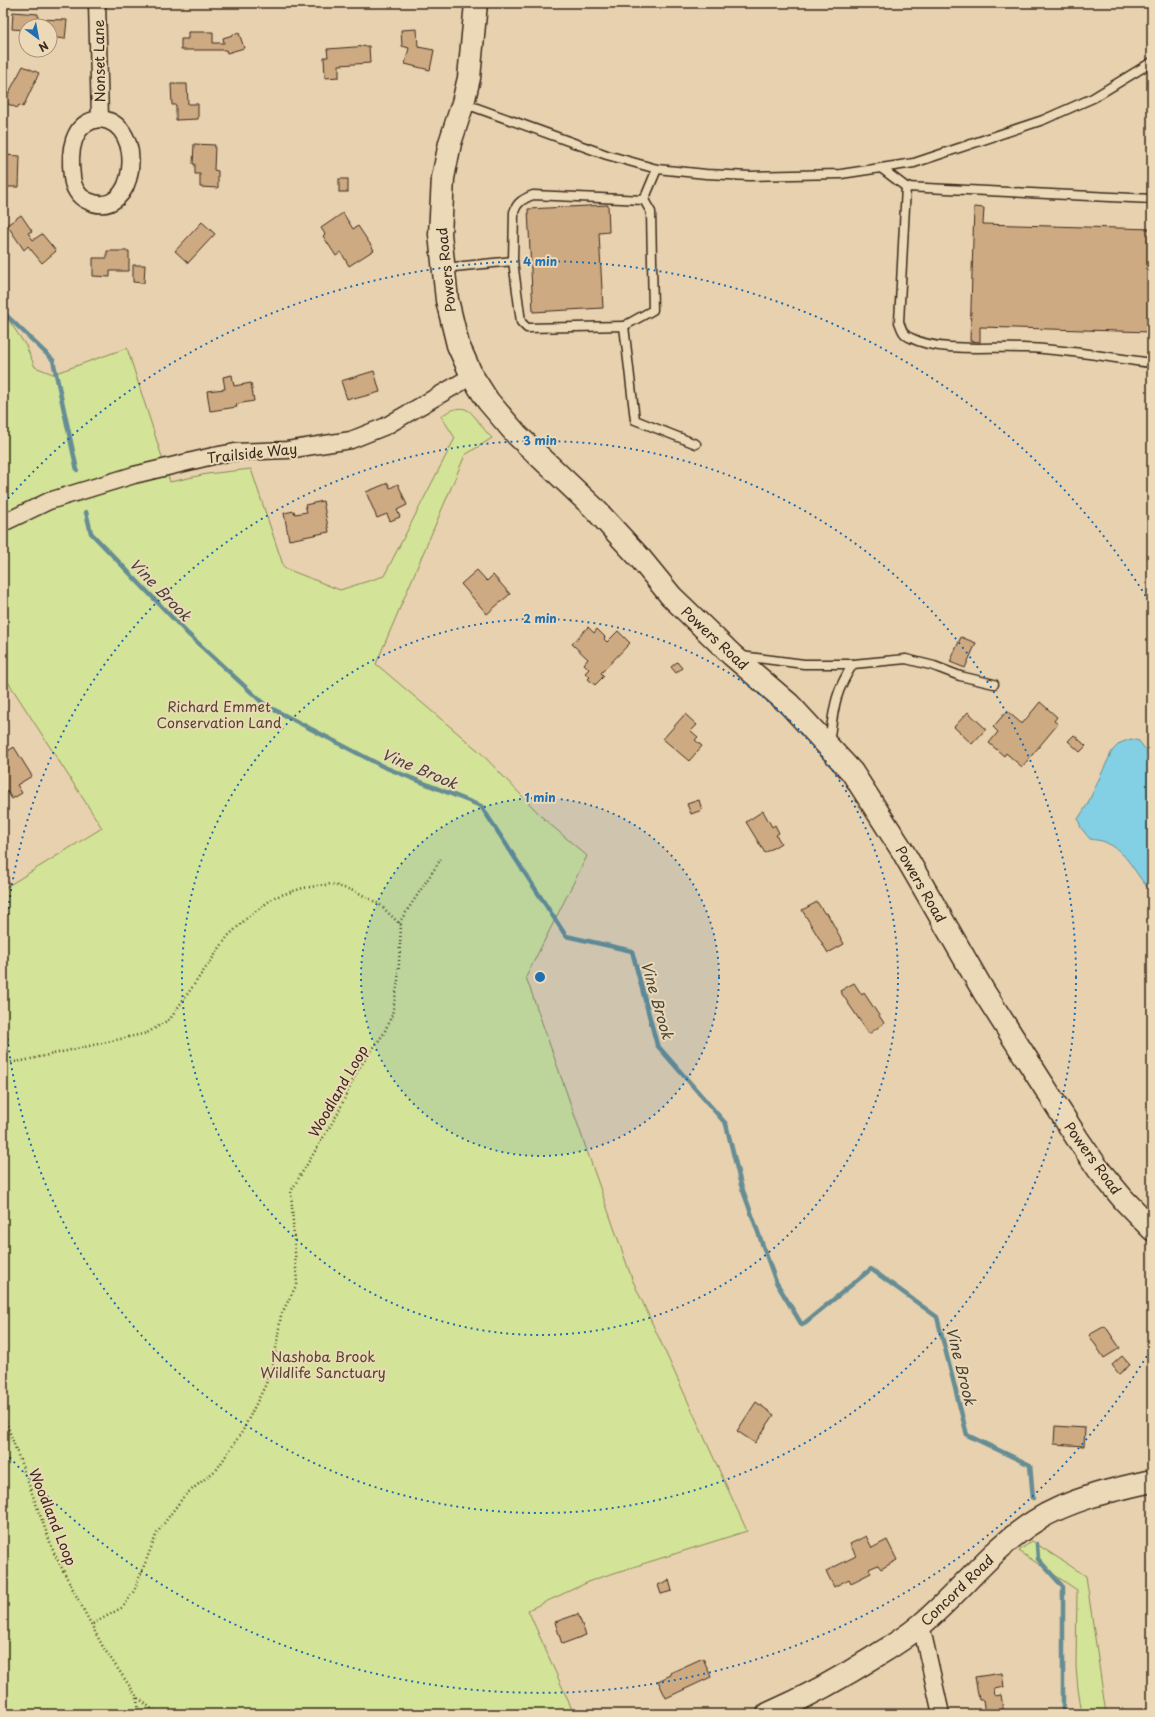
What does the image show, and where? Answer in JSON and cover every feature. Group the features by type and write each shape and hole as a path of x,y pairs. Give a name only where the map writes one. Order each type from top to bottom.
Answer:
{"main road":[{"name":"Powers Road","path":"476,3 469,78 463,103 450,143 442,178 440,234 447,300 458,345 472,376 488,401 517,435 594,508 640,558 671,596 732,655 789,704 852,772 902,850 984,992 1076,1138 1099,1170 1124,1200 1152,1229"},
{"name":"Concord Road","path":"768,1714 807,1697 850,1673 921,1625 984,1564 1018,1533 1036,1520 1074,1502 1104,1492 1152,1481"}],"street":[{"name":"Nonset Lane","path":"97,3 100,119"},
{"name":"Nonset Lane","path":"100,119 111,121 124,132 128,143 129,166 128,180 124,190 116,199 99,204 88,201 75,189 72,178 71,158 76,132 89,121 100,119"},
{"name":"Trailside Way","path":"3,524 49,501 134,475 206,457 235,452 286,450 350,440 386,426 472,376"},
{"path":"921,1625 941,1714"}],"lane":[{"path":"463,103 607,155 657,168 706,174 750,176 841,174 914,163 1043,120 1093,98 1152,62"},
{"path":"644,200 657,168"},
{"path":"881,168 906,187 1152,199"},
{"path":"906,187 899,322 903,334 912,339 934,344 972,347 1026,348 1152,363"},
{"path":"533,194 644,200 651,212 653,310 624,326 527,328 521,322 513,261 514,212 516,205 523,199 533,194"},
{"path":"444,268 513,261"},
{"path":"624,326 635,420 696,444"},
{"path":"732,655 804,664 853,664 906,659 934,666 960,676 994,684"},
{"path":"829,748 834,705 840,683 853,664"}],"path":[{"path":"3,1063 22,1061 146,1033 170,1019 228,936 249,916 276,897 303,888 331,884 357,892 379,904 399,923 441,859"},
{"name":"Woodland Loop","path":"91,1625 123,1607 134,1591 157,1533 184,1496 217,1469 242,1432 266,1384 275,1355 281,1315 297,1284 291,1190 338,1113 357,1071 384,1033 392,1015 398,981 401,925 399,923"},
{"name":"Woodland Loop","path":"3,1414 54,1553 91,1625 103,1647 137,1697 158,1714"},
{"path":"137,1697 138,1714"}],"green space":[{"name":"Nashoba Brook Wildlife Sanctuary","path":"3,307 8,319 26,346 35,367 53,374 127,348 170,482 207,474 251,469 284,568 340,590 384,576 455,438 441,416 451,410 459,408 465,409 471,412 492,438 465,455 376,664 480,752 544,819 587,856 526,977 632,1279 747,1531 595,1579 528,1610 574,1714 3,1714 3,889 102,828 3,674"},
{"path":"1032,1541 1086,1576 1106,1714 1082,1714 1076,1667 1077,1590 1019,1551"}],"water":[{"path":"1131,739 1139,741 1149,754 1152,762 1149,776 1152,798 1152,892 1120,851 1105,842 1090,839 1081,828 1078,819 1087,805 1112,751 1120,743"}],"building":[{"path":"13,12 38,14 38,18 18,18 18,29 12,29"},
{"path":"58,20 67,20 65,39 58,38"},
{"path":"417,29 418,47 434,50 430,70 405,64 409,48 402,46 401,30"},
{"path":"188,32 213,32 213,43 224,43 223,38 239,33 244,48 227,53 226,50 181,50 181,39 188,39"},
{"path":"369,46 370,63 339,65 339,77 325,78 324,57 328,57 327,49"},
{"path":"23,66 39,73 23,107 19,105 17,108 4,102"},
{"path":"171,84 187,84 188,104 198,104 198,119 176,120 176,105 172,105"},
{"path":"194,144 215,145 214,170 218,171 218,188 200,187 200,174 195,174 195,164 193,164"},
{"path":"3,155 20,156 19,187 3,187"},
{"path":"339,179 348,179 348,192 339,192"},
{"path":"608,205 609,232 599,233 603,308 533,312 528,209"},
{"path":"974,207 984,208 983,224 1152,229 1152,332 980,327 980,342 970,341"},
{"path":"343,213 353,229 358,226 374,250 349,266 341,252 336,256 323,236 325,234 321,228"},
{"path":"21,215 32,231 28,233 33,240 42,234 56,251 42,263 28,246 24,250 7,225"},
{"path":"202,222 215,234 188,263 175,251"},
{"path":"107,251 129,251 129,271 110,271 110,277 93,276 93,258 107,258"},
{"path":"133,265 145,265 144,283 133,282"},
{"path":"374,371 380,392 354,399 353,397 347,399 341,381"},
{"path":"232,375 234,386 251,383 254,401 236,404 237,407 210,411 207,391 225,389 223,377"},
{"path":"388,483 390,488 398,484 407,505 397,510 400,517 390,521 387,514 377,518 366,492"},
{"path":"323,501 329,532 289,540 284,513 294,511 295,514 307,512 305,505"},
{"path":"477,570 487,581 493,575 510,594 487,614 461,584"},
{"path":"588,627 594,633 597,629 605,637 604,639 607,642 618,631 630,643 601,673 604,676 595,685 588,679 590,677 585,673 589,669 584,664 588,659 572,644"},
{"path":"961,637 976,643 965,668 950,662"},
{"path":"677,662 682,668 676,673 671,667"},
{"path":"1040,702 1057,717 1054,721 1058,724 1022,767 1006,753 1004,756 989,743 998,732 993,727 1007,711 1022,724"},
{"path":"968,712 986,729 972,744 954,727"},
{"path":"685,714 697,725 691,731 698,737 695,740 702,746 689,761 663,739"},
{"path":"1074,735 1086,746 1080,752 1068,741"},
{"path":"14,747 32,776 17,785 22,793 12,799 7,791 3,793 3,754"},
{"path":"699,800 702,810 691,814 687,804"},
{"path":"763,811 772,827 775,825 779,833 776,835 781,843 765,853 746,822"},
{"path":"817,902 825,914 827,913 844,944 828,953 802,910"},
{"path":"854,983 862,995 864,993 884,1023 869,1034 840,991"},
{"path":"1105,1326 1120,1348 1104,1358 1089,1335"},
{"path":"1122,1356 1130,1365 1119,1374 1112,1365"},
{"path":"756,1402 774,1415 755,1443 737,1431"},
{"path":"1055,1426 1085,1428 1084,1446 1054,1444"},
{"path":"866,1536 872,1548 887,1540 897,1560 881,1569 878,1565 869,1569 871,1573 851,1583 849,1579 834,1587 826,1571 856,1556 850,1544"},
{"path":"669,1580 672,1591 661,1594 658,1585"},
{"path":"578,1614 586,1635 562,1644 555,1622"},
{"path":"703,1658 711,1677 666,1698 658,1681 671,1675 670,1673"},
{"path":"1002,1673 1004,1687 994,1689 995,1696 1001,1695 1004,1714 985,1714 983,1700 979,1700 975,1677"}],"waterway":[{"name":"Vine Brook","path":"3,312 53,360 77,470"},
{"name":"Vine Brook","path":"86,512 91,533 188,634 265,705 384,767 481,806 566,936 632,951 657,1045 726,1124 741,1185 776,1282 802,1325 871,1269 937,1317 967,1435 1030,1465 1033,1498"},
{"name":"Vine Brook","path":"1037,1544 1038,1559 1063,1587 1063,1714"}],"park label":[{"name":"Richard Emmet Conservation Land","path":"219,714"}]}
